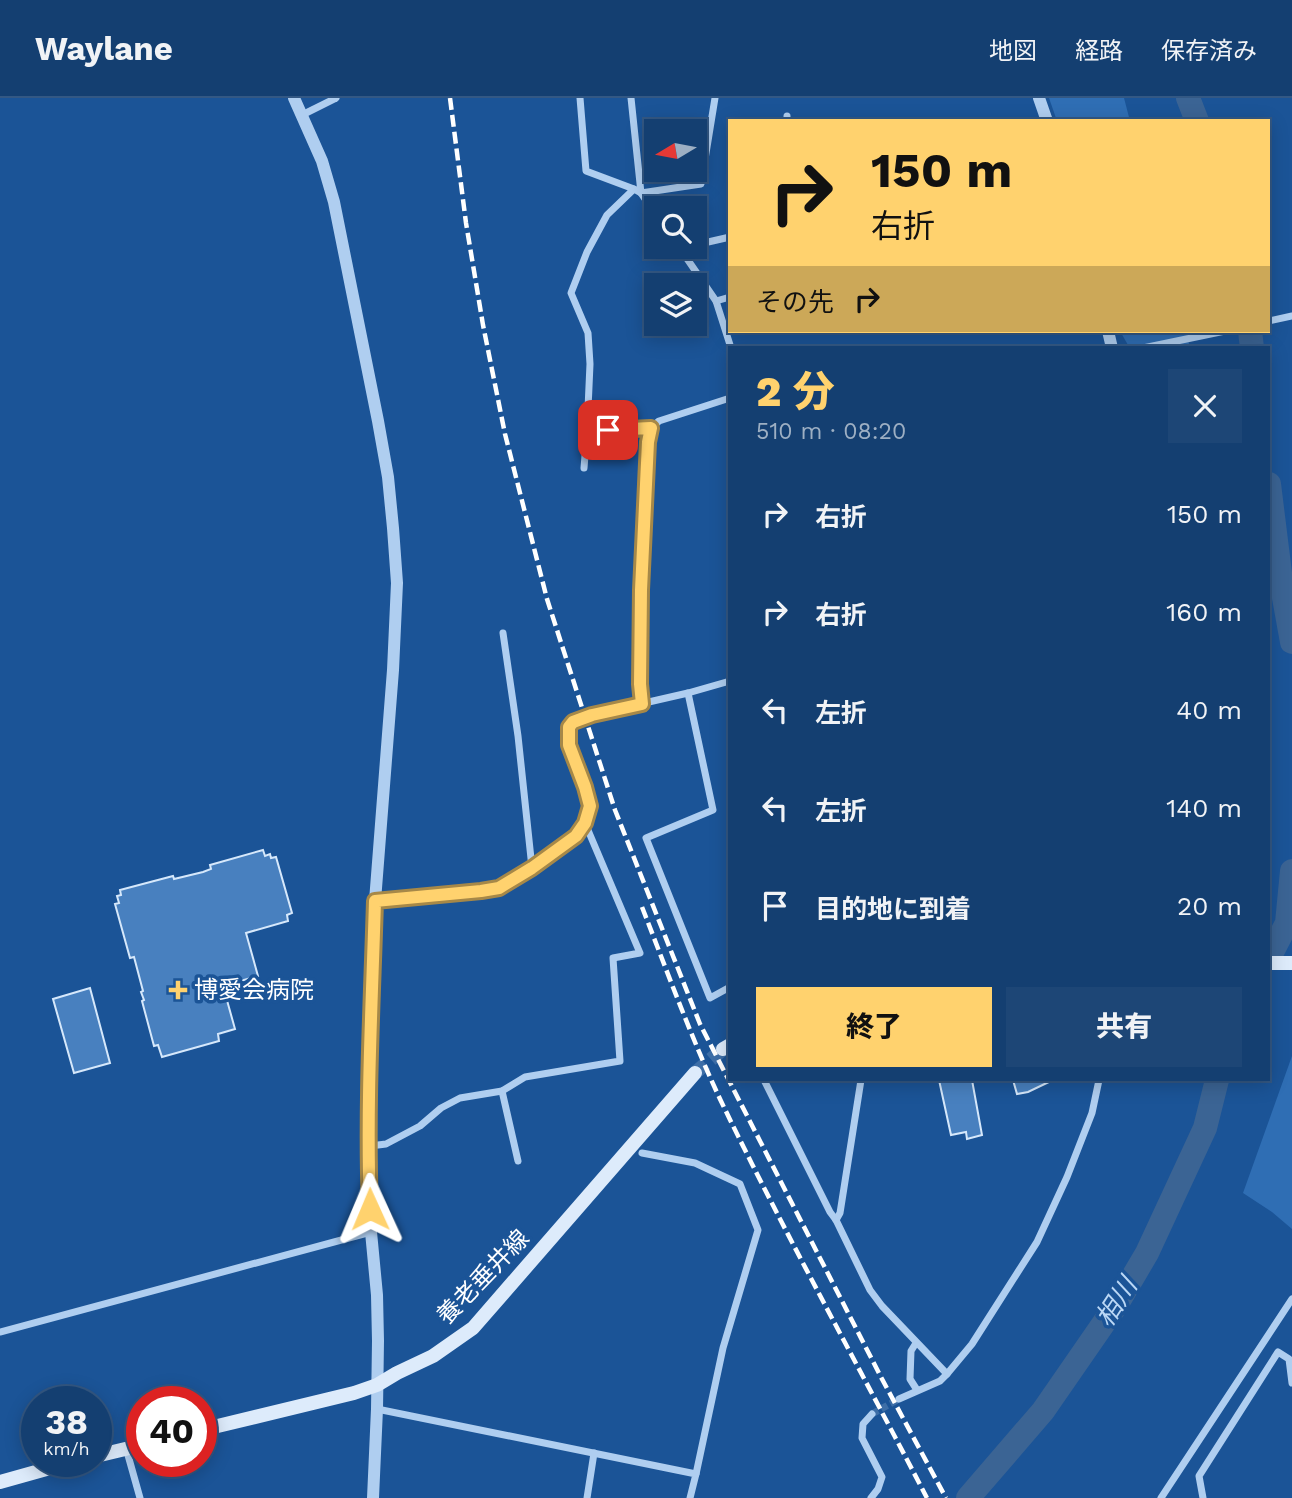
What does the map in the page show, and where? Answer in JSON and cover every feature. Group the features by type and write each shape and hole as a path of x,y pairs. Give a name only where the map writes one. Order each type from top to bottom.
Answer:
{"main road":[{"path":"1270,963 1292,963"},
{"name":"養老垂井線","path":"217,1426 377,1385 433,1356 473,1328 695,1073"},
{"path":"112,1452 126,1448"},
{"path":"0,1482 21,1476"}],"street":[{"path":"293,98 322,161 334,202 388,477 397,583 375,901 370,1059 371,1232 377,1295 377,1409 373,1498"},
{"path":"302,115 336,98"},
{"path":"580,98 586,171 637,191 701,184 715,98"},
{"path":"631,98 637,191 644,200"},
{"path":"1039,98 1046,119"},
{"path":"584,468 590,363 588,333 570,293 587,252 607,215 637,191"},
{"path":"707,242 728,237"},
{"path":"689,259 716,301 730,346"},
{"path":"716,301 728,298"},
{"path":"1270,321 1292,316"},
{"path":"1153,346 1215,333"},
{"path":"642,704 641,590 648,442 651,428 659,421 728,399"},
{"path":"587,431 651,428"},
{"path":"503,633 518,736 532,868"},
{"path":"375,901 499,888 532,868 576,836 585,823 590,806 569,745 569,727 573,722 728,682"},
{"path":"688,693 713,810 646,838 710,998 728,988"},
{"path":"370,1146 386,1144 420,1126 440,1108 460,1098 502,1091 525,1077 620,1061 613,958 640,953 585,823"},
{"path":"764,1081 870,1290 947,1374"},
{"path":"836,1220 840,1213 861,1081"},
{"path":"899,1399 940,1381 947,1374 972,1343 1037,1242 1067,1177 1092,1113 1099,1081"},
{"path":"502,1091 518,1161"},
{"path":"642,1153 695,1163 740,1184 758,1230 723,1348 690,1498"},
{"path":"0,1332 371,1232"},
{"path":"1161,1498 1292,1299"},
{"path":"916,1343 911,1351 910,1379 917,1390"},
{"path":"1203,1498 1199,1476 1278,1352 1289,1359 1292,1383"},
{"path":"377,1409 696,1474"},
{"path":"871,1498 882,1477 862,1438 863,1424 872,1414"},
{"path":"587,1498 594,1453"},
{"path":"134,1477 140,1498"}],"shaded area":[{"path":"1049,98 1124,98 1129,119 1056,119"},
{"path":"1121,333 1186,333 1190,346 1138,346 1128,345"},
{"path":"1292,1056 1292,1229 1243,1193"}],"building":[{"path":"263,850 265,856 270,854 271,858 276,857 292,913 287,915 288,921 246,933 258,976 223,986 235,1029 218,1034 219,1041 162,1057 158,1045 154,1046 134,957 130,958 115,904 119,903 117,896 121,895 120,890 173,876 174,879 203,872 211,869 210,865"},
{"path":"90,988 110,1063 74,1073 53,999"},
{"path":"939,1081 972,1081 982,1135 967,1139 966,1132 951,1135"},
{"path":"1013,1081 1051,1081 1028,1092 1017,1094"}],"waterway":[{"name":"相川","path":"1188,98 1196,119"},
{"name":"相川","path":"1250,333 1252,346"},
{"name":"相川","path":"1270,492 1292,642"},
{"name":"相川","path":"1270,956 1287,923 1292,871"},
{"name":"相川","path":"968,1498 1043,1411 1117,1304 1147,1253 1205,1128 1217,1081"}],"tunnel":[{"path":"695,1073 723,1049"},
{"path":"872,1414 899,1399"}],"railway":[{"path":"450,98 466,223 483,325 505,434 547,599 615,810 700,1024 728,1079"},
{"path":"642,907 720,1099 927,1498"},
{"path":"729,1081 946,1498"}],"place":[{"name":"博愛会病院","path":"178,990"}],"route":[{"path":"370,1209 370,1059 375,901 499,888 576,836 585,823 590,806 569,745 569,727 573,722 592,715 642,704 641,590 648,442 651,428 608,430"}]}
